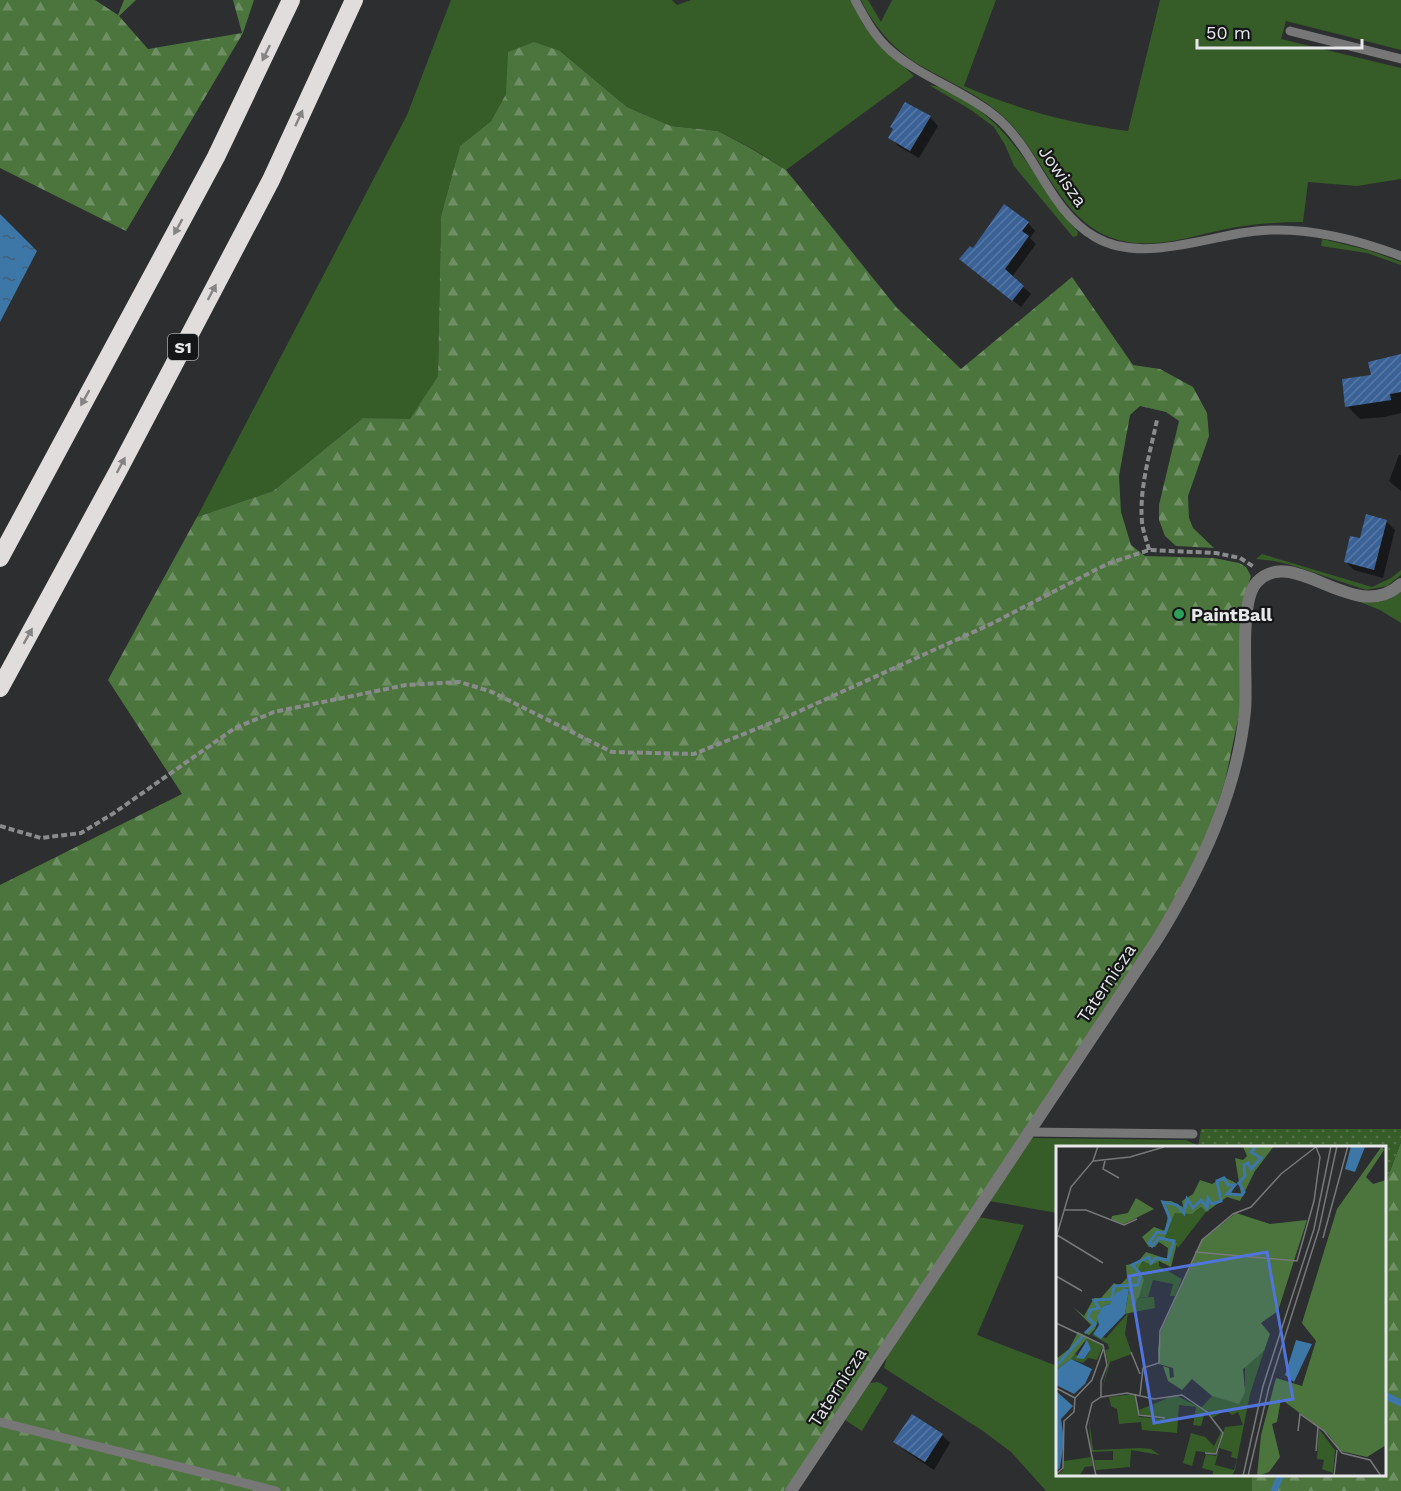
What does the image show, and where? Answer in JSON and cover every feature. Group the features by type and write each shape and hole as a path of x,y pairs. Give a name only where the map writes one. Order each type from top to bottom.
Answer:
{"highway":[{"path":"0,558 216,157 291,0"},
{"name":"S1","path":"0,687 118,471 271,180 354,0"}],"street":[{"path":"1264,576 1272,572 1290,573 1349,594 1369,598 1389,593 1401,584"},
{"name":"Taternicza","path":"791,1491 1158,938 1193,879 1210,842 1239,748 1244,720 1246,618 1250,595 1258,581 1264,576"}],"lane":[{"name":"Jowisza","path":"855,0 866,22 890,50 921,72 977,103 1006,125 1069,215 1096,237 1112,244 1132,248 1149,248 1167,247 1232,233 1295,230 1367,243 1401,256"},
{"path":"1290,31 1401,59"},
{"path":"1028,1132 1193,1134"},
{"path":"0,1422 276,1491"}],"path":[{"path":"1149,550 1142,524 1142,504 1148,459 1157,420"},
{"path":"0,826 41,838 81,833 114,813 235,728 274,712 406,686 460,682 492,692 612,752 694,754 791,715 991,624 1107,564 1149,550 1216,554 1240,558 1251,563 1264,576"}],"green space":[{"path":"0,0 95,0 118,15 124,0 136,0 119,16 148,49 242,33 233,0 254,0 243,33 126,231 0,168"},
{"path":"451,0 672,0 677,5 691,0 851,0 863,24 874,39 914,76 786,170 718,131 671,126 627,107 560,51 506,94 491,121 460,146 441,216 438,376 410,420 363,418 273,491 197,517 407,115"},
{"path":"861,0 868,0 881,22 892,0 996,0 964,86 1044,114 1128,131 1160,0 1401,0 1401,50 1286,21 1281,39 1401,68 1401,179 1357,186 1308,182 1303,222 1245,226 1162,243 1123,241 1102,234 1085,222 1070,207 1020,135 1006,119 976,97 902,53 872,20"},
{"path":"534,42 560,51 627,107 671,126 718,131 786,170 897,308 961,369 1072,277 1133,365 1160,369 1193,387 1207,413 1209,436 1188,496 1189,518 1193,528 1214,548 1176,546 1165,536 1159,520 1159,505 1179,421 1166,412 1140,406 1130,415 1119,476 1121,512 1131,545 1145,556 1214,558 1239,563 1246,567 1251,576 1246,592 1240,710 1225,781 1206,840 1155,935 832,1424 784,1491 0,1491 0,885 182,794 108,680 197,517 273,491 363,418 410,419 438,376 441,216 460,146 491,121 506,94 508,52"},
{"path":"929,85 942,88 963,99 999,128 1078,232 1077,236 1073,237 1014,166 994,127"},
{"path":"1322,239 1368,250 1401,262 1401,265 1367,253 1321,246"},
{"path":"1262,554 1372,587 1391,578 1401,570 1401,575 1387,586 1366,590 1291,565 1256,559"},
{"path":"1401,592 1401,623 1380,610 1355,600 1379,602"},
{"path":"1201,1129 1401,1129 1401,1142 1386,1181 1386,1146 1198,1146"},
{"path":"1032,1138 1186,1140 1199,1146 1056,1146 1056,1213 989,1201"},
{"path":"1401,1142 1401,1491 1252,1491 1252,1476 1386,1476 1386,1181"},
{"path":"978,1217 1024,1225 977,1335 1056,1366 1056,1476 1252,1476 1252,1491 1046,1491 1011,1452 983,1431 884,1368 887,1357"},
{"path":"878,1382 888,1388 862,1431 845,1420 870,1383"}],"water":[{"path":"0,214 37,251 0,322"}],"building":[{"path":"905,102 931,116 910,151 888,138 893,129 890,127"},
{"path":"1004,204 1029,222 1022,231 1029,236 1005,269 1024,286 1012,301 959,259 970,246 973,248"},
{"path":"1401,354 1401,392 1390,394 1391,400 1345,407 1342,379 1371,375 1368,362"},
{"path":"1366,514 1387,520 1374,570 1344,562 1350,536 1360,538"},
{"path":"912,1414 943,1434 925,1462 893,1442"}],"waterway":[{"path":"1386,1396 1401,1403"},
{"path":"1274,1491 1280,1476"}],"place":[{"name":"PaintBall","path":"1179,614"}]}
